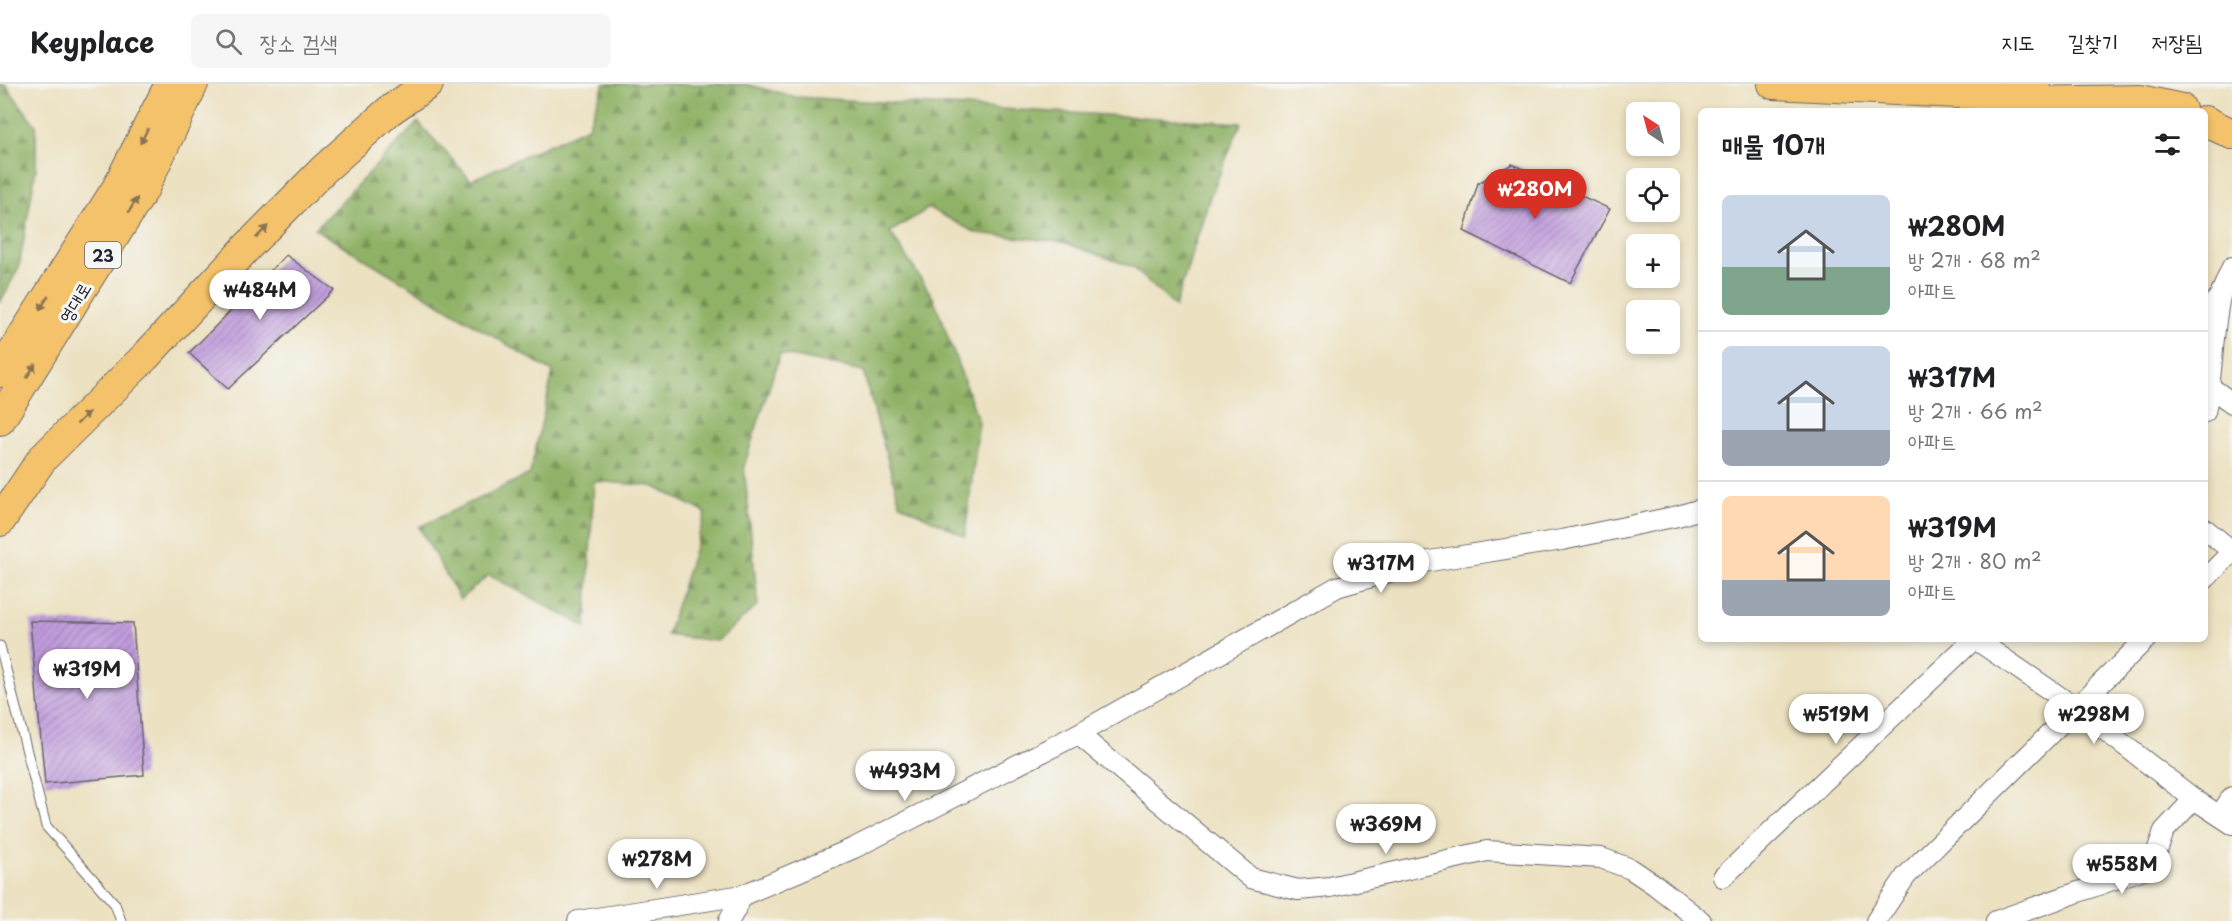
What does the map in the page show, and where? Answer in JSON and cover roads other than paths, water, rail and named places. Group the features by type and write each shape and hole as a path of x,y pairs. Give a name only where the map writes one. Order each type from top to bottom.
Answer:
{"main road":[{"name":"영대로","path":"0,372 117,188 170,84"},
{"name":"영대로","path":"0,420 143,190 193,84"},
{"path":"0,521 42,459 145,357 251,243 323,170 381,118 427,84"},
{"path":"1773,84 2008,89 2035,84"},
{"path":"2008,89 2023,102 2140,100 2184,108"},
{"path":"2208,117 2214,119 2232,110"},
{"path":"2208,120 2232,134"}],"street":[{"path":"2208,397 2215,322 2220,296 2232,267"},
{"path":"2208,310 2220,296"},
{"path":"2210,387 2232,403"},
{"path":"578,921 743,895 854,848 1078,734 1337,587 1424,562 1562,540 1678,516 1698,509"},
{"path":"2208,532 2232,552 2208,576"},
{"path":"1723,877 1971,642"},
{"path":"1978,642 2076,708 2194,799 2226,819 2232,797"},
{"path":"1876,921 1906,876 2143,642"},
{"path":"1078,734 1251,878 1298,890 1330,887 1487,851 1601,858 1639,874 1701,921"},
{"path":"1996,921 2152,866 2164,831 2194,799"},
{"path":"729,921 743,895"}],"lane":[{"path":"0,646 46,826 115,904 121,921"}]}
